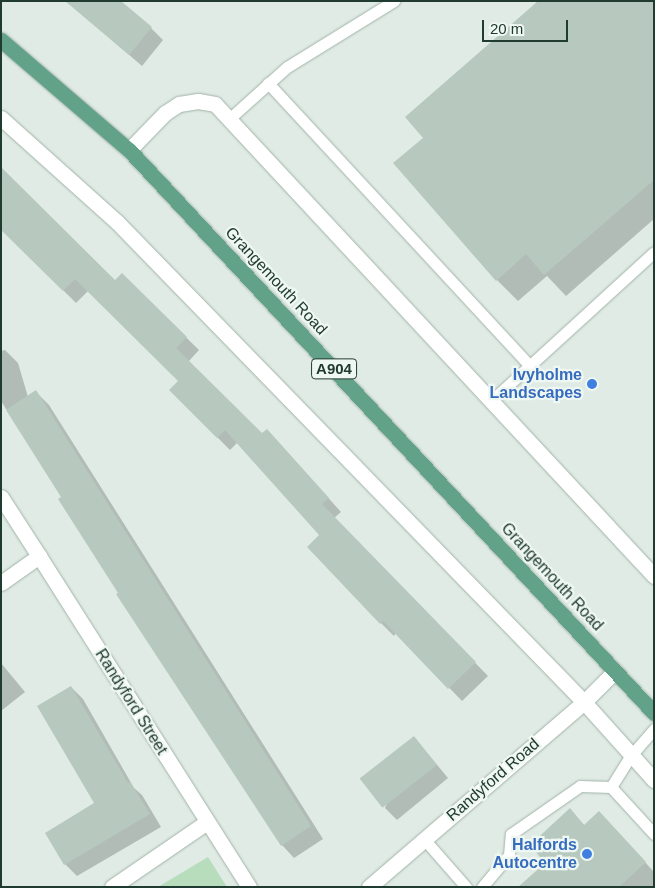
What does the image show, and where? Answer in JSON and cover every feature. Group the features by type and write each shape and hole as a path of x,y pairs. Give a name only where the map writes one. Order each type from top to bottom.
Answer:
{"main road":[{"name":"Grangemouth Road","path":"1,40 129,150 654,713"}],"street":[{"path":"129,150 165,113 179,104 198,101 215,104 654,576"},
{"path":"1,118 117,222 584,702 654,780"},
{"name":"Randyford Street","path":"1,497 249,887"},
{"path":"1,583 39,556"},
{"name":"Randyford Road","path":"369,887 584,702 615,671"},
{"path":"112,887 207,822"}],"lane":[{"path":"229,119 287,67 394,1"},
{"path":"268,83 530,366"},
{"path":"492,400 654,252"},
{"path":"611,787 631,755 654,729"},
{"path":"482,887 509,855 511,834 580,786 611,787 654,834"},
{"path":"424,839 466,887"}],"green space":[{"path":"208,857 227,887 158,887"}],"building":[{"path":"65,1 121,1 152,27 129,55"},
{"path":"538,1 654,1 654,180 544,275 526,254 496,281 393,163 423,138 405,117"},
{"path":"1,167 115,280 122,273 187,337 176,348 262,433 267,429 329,498 322,504 476,662 448,689 383,621 380,624 307,547 319,535 225,430 217,438 169,390 178,381 75,279 63,291 1,230"},
{"path":"36,390 311,826 281,846 116,594 118,593 58,499 61,497 6,410"},
{"path":"71,686 128,783 130,782 150,814 64,865 45,833 94,803 37,706"},
{"path":"414,736 437,765 382,808 360,778"},
{"name":"Halfords Autocentre","path":"570,808 584,825 599,811 646,862 619,887 518,887 545,863 530,845"}],"place":[{"name":"Ivyholme Landscapes","path":"592,384"},
{"name":"Halfords Autocentre","path":"587,854"}]}
